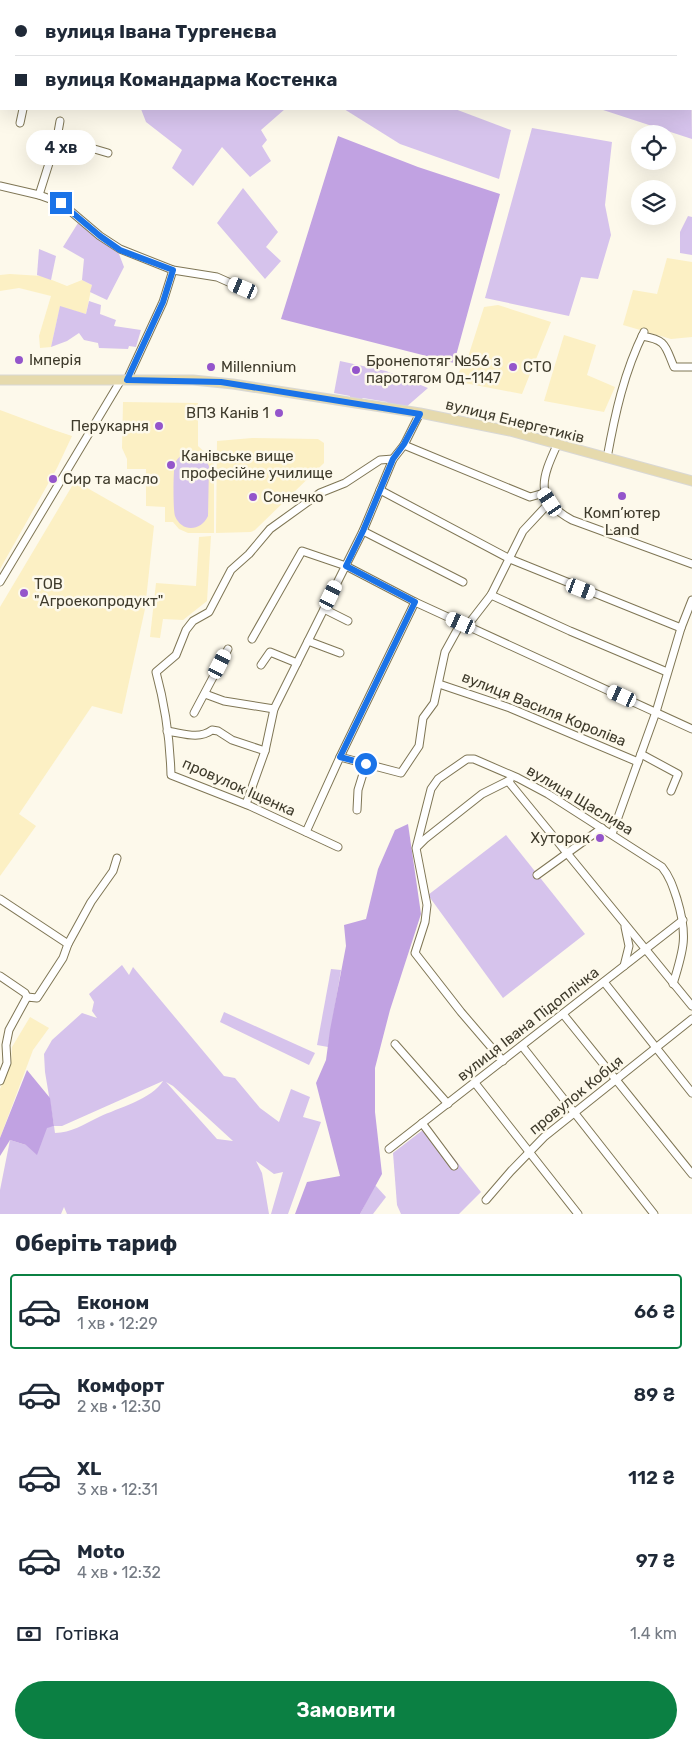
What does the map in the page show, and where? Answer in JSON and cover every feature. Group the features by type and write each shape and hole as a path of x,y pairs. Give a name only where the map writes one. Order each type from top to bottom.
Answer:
{"main road":[{"name":"вулиця Енергетиків","path":"0,380 221,382 420,414 510,432 692,481"}],"street":[{"path":"20,123 23,110"},
{"path":"38,195 57,138 60,121"},
{"path":"57,138 108,153"},
{"path":"0,186 38,195 61,203 100,236 120,250 173,270 216,277 244,289"},
{"path":"0,582 124,380 163,302 173,270"},
{"path":"607,458 620,393 635,350 643,334 656,338 664,344 674,367 692,368"},
{"path":"246,804 265,751 274,709 363,531 393,459 404,444 420,414"},
{"path":"404,444 530,497 544,494"},
{"path":"557,444 544,478 544,494 559,513 572,520 692,564"},
{"name":"провулок Іщенка","path":"338,846 246,804 171,775 170,743 156,672 176,655 186,630 193,621 209,612 231,570 249,554 270,529 320,493 345,483 380,460 393,459"},
{"path":"380,490 510,560 681,628"},
{"path":"340,757 402,773 419,746 424,718 434,702 439,684 445,652 464,624 491,595 523,531 550,502"},
{"path":"363,531 463,582"},
{"path":"252,639 302,551 346,566 415,602 692,729"},
{"path":"491,595 667,672"},
{"path":"612,834 656,712 681,628 692,600"},
{"path":"306,832 415,602"},
{"path":"324,609 348,621"},
{"path":"308,641 340,653"},
{"path":"194,713 228,650"},
{"path":"261,665 270,652 297,663"},
{"name":"вулиця Василя Короліва","path":"439,684 510,708 638,762"},
{"path":"205,694 224,701 274,709"},
{"name":"провулок Іщенка","path":"167,731 200,736 212,730 218,731 232,740 265,751"},
{"path":"640,754 678,774 671,791"},
{"name":"вулиця Щаслива","path":"416,848 432,789 438,779 467,759 474,759 518,778 548,794 612,834 662,867 670,877 683,920 684,935 680,961 673,984"},
{"path":"358,810 358,790 366,764"},
{"path":"503,1061 461,1012 415,953 425,922 426,905 416,848 482,794 518,778"},
{"path":"508,781 692,1006"},
{"path":"537,875 602,828"},
{"path":"0,976 27,997 37,998 63,958 68,944 91,902 113,871 117,858"},
{"path":"0,899 68,944"},
{"name":"вулиця Івана Підоплічка","path":"389,1149 683,920"},
{"path":"624,966 629,946 625,924"},
{"path":"604,982 692,1094"},
{"path":"0,1081 8,1063 6,1045 9,1030 27,997"},
{"path":"563,1014 692,1174"},
{"name":"провулок Кобця","path":"486,1200 529,1152 562,1121 575,1114 692,1020"},
{"path":"394,1044 448,1104"},
{"path":"522,1046 654,1214"},
{"path":"475,1082 578,1214"},
{"path":"422,1124 454,1166"}],"shaded area":[{"path":"141,110 284,110 261,130 267,140 262,146 271,161 250,177 222,147 193,186 172,168 182,150 146,122"},
{"path":"346,110 458,110 511,130 499,179 400,144"},
{"path":"603,110 692,110 692,139 676,134 676,125 649,125"},
{"path":"532,128 612,142 605,205 611,235 598,279 581,277 569,316 485,298"},
{"path":"338,136 418,167 500,194 454,363 281,319"},
{"path":"243,188 278,232 266,247 281,261 265,279 217,223"},
{"path":"688,216 692,217 692,255 680,253 680,232"},
{"path":"78,223 119,254 124,267 107,300 90,292 92,285 82,280 84,259 63,247"},
{"path":"39,249 56,256 51,280 37,275"},
{"path":"667,258 692,262 692,337 671,339 623,325 633,290 657,294"},
{"path":"0,275 42,276 67,286 82,280 92,285 86,314 60,307 51,347 40,348 39,336 51,296 19,288 0,291"},
{"path":"89,301 101,305 100,314 116,320 114,326 141,330 136,347 129,346 128,349 99,348 98,343 84,340 79,333 67,341 51,347 60,306 86,314"},
{"path":"498,305 551,322 522,394 454,381 469,354 484,307"},
{"path":"564,335 596,345 587,375 615,387 604,412 544,401"},
{"path":"340,361 386,371 428,388 405,408 389,406 387,402 363,398 359,401 350,399 350,396 334,393"},
{"name":"Канівське вище професійне училище","path":"123,402 198,403 198,446 214,461 214,533 188,533 179,529 173,522 165,522 165,507 146,506 146,469 127,469 127,459 122,448"},
{"path":"0,410 72,436 57,468 0,569"},
{"name":"Сонечко","path":"252,438 318,439 324,443 324,463 255,530 251,532 216,533 217,441"},
{"path":"194,452 203,457 209,466 208,516 201,525 192,528 182,525 175,516 174,468 175,463 182,455"},
{"path":"75,481 154,526 145,609 122,714 92,706 19,814 36,826 0,876 0,607"},
{"path":"211,536 207,601 183,620 163,619 160,638 150,637 156,583 196,586 199,537"},
{"path":"408,824 421,914 390,1010 375,1068 375,1112 382,1174 360,1214 295,1214 307,1182 340,1176 316,1083 326,1060 346,946 344,925 366,919 378,869 395,830"},
{"path":"506,835 585,934 503,998 428,895"},
{"path":"122,965 129,975 133,967 224,1076 235,1078 260,1108 279,1122 291,1089 310,1097 303,1117 321,1122 288,1214 271,1214 283,1172 274,1174 256,1161 262,1173 269,1214 67,1214 64,1207 61,1214 0,1214 0,1190 10,1140 26,1145 47,1127 54,1126 44,1054 52,1040 82,1013 97,1018 92,1011 94,1002 89,994","holes":["163,1081 143,1098 72,1130 55,1133 54,1126 62,1126","166,1082 173,1086 233,1141 217,1139"]},
{"path":"331,969 341,970 328,1047 317,1045"},
{"path":"224,1012 315,1053 309,1065 220,1022"},
{"path":"30,1017 49,1028 33,1050 0,1138 0,1089 11,1061 12,1047"},
{"path":"27,1070 50,1098 54,1126 47,1128 37,1155 26,1145 10,1140 0,1156 0,1138"},
{"path":"428,1126 481,1192 459,1214 401,1214 397,1205 393,1153"},
{"path":"375,1185 386,1197 373,1214 360,1214"}],"place":[{"name":"Імперія","path":"19,360"},
{"name":"Millennium","path":"211,367"},
{"name":"СТО","path":"513,367"},
{"name":"Бронепотяг №56 з паротягом Од-1147","path":"356,370"},
{"name":"ВПЗ Канів 1","path":"279,413"},
{"name":"Перукарня","path":"159,426"},
{"name":"Канівське вище професійне училище","path":"171,465"},
{"name":"Сир та масло","path":"53,479"},
{"name":"Комп’ютер Land","path":"622,496"},
{"name":"Сонечко","path":"253,497"},
{"name":"ТОВ \"Агроекопродукт\"","path":"24,593"},
{"name":"Хуторок","path":"600,838"}],"route":[{"path":"61,203 100,236 120,250 173,270 163,302 127,380 221,382 420,414 404,444 393,459 346,566 415,602 340,757 366,764"}]}
